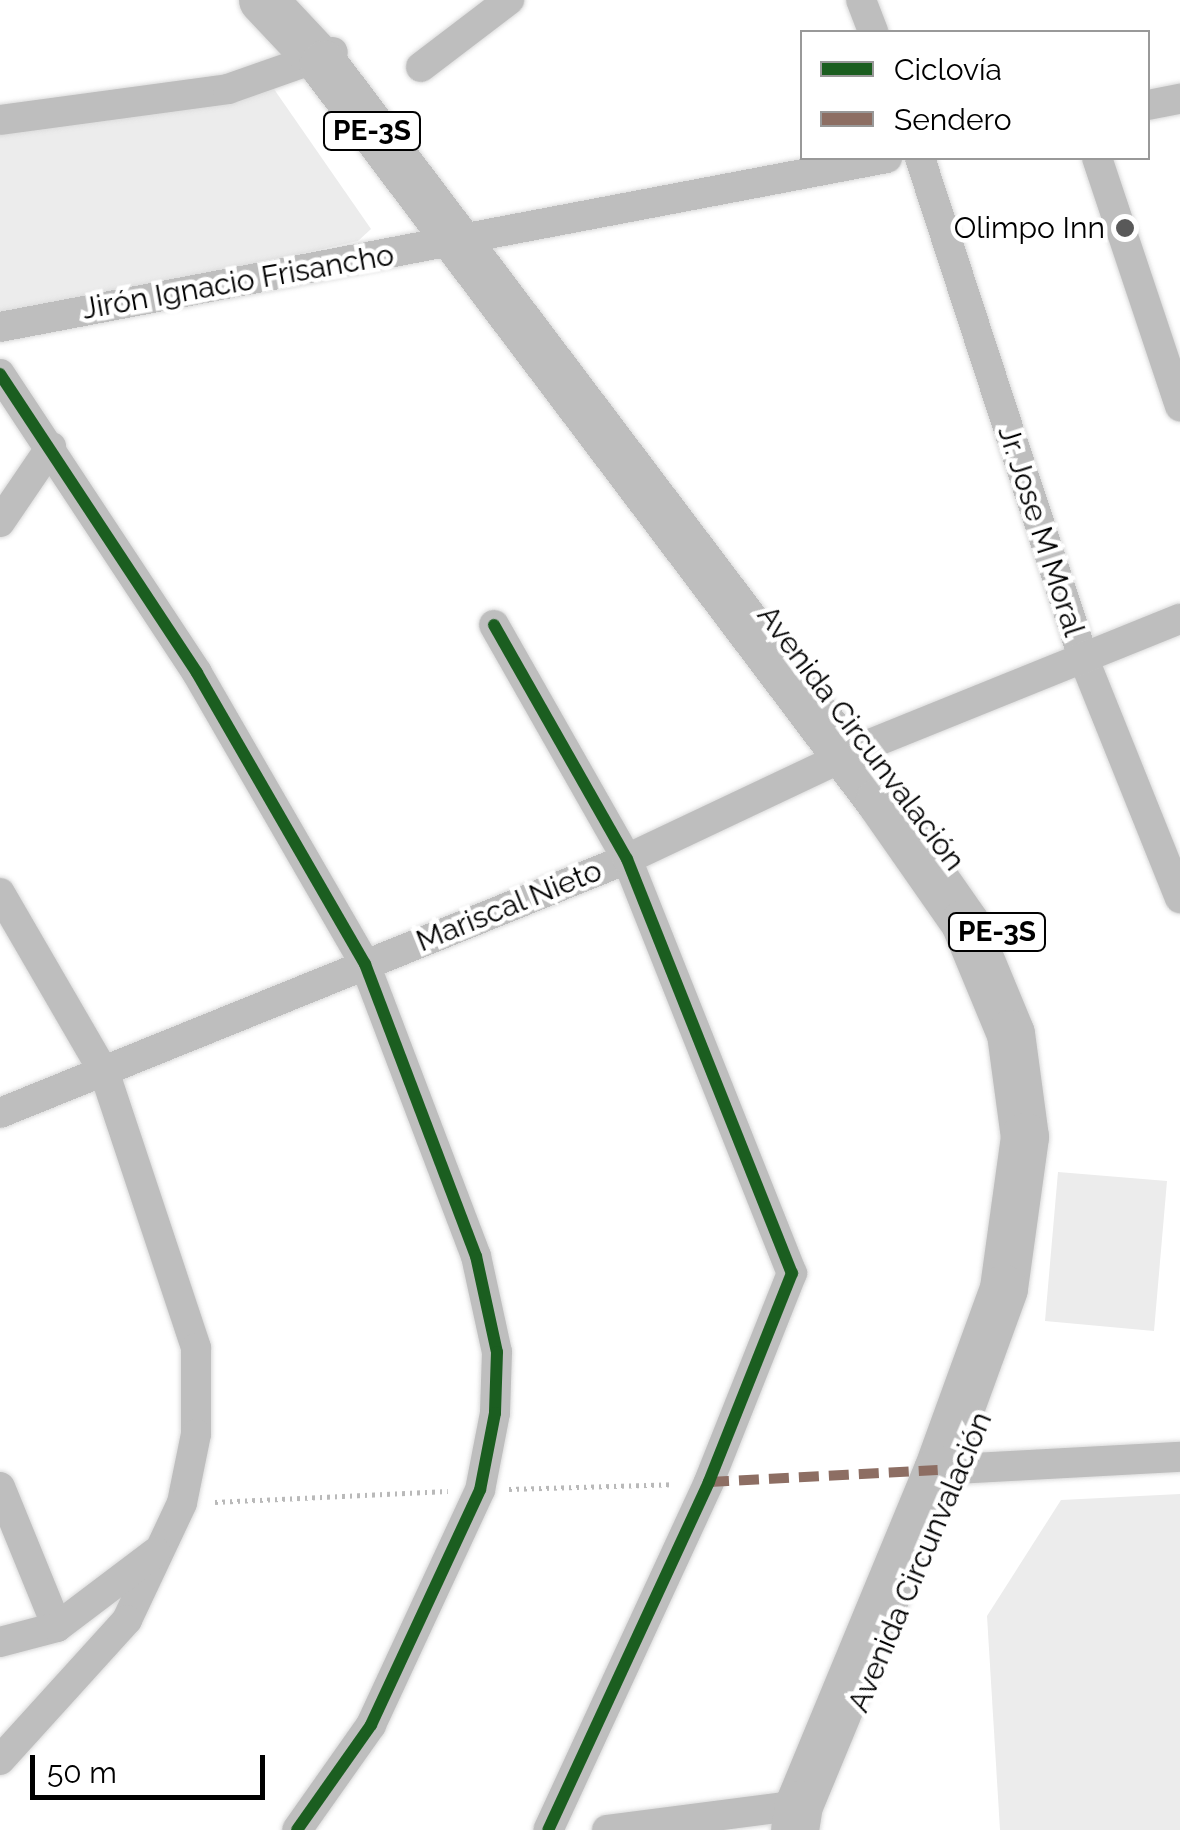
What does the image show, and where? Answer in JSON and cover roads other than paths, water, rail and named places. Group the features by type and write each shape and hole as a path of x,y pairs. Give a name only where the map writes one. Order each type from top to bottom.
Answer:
{"highway":[{"name":"Avenida Circunvalación","path":"263,0 330,58"},
{"name":"Avenida Circunvalación","path":"292,0 427,192 856,750 988,909 1038,1030 1051,1150 1038,1253 862,1706 797,1817"}],"street":[{"path":"421,67 509,0"},
{"path":"860,0 872,30"},
{"path":"0,120 228,89 330,58"},
{"path":"1150,105 1180,99"},
{"name":"Jirón Ignacio Frisancho","path":"0,327 877,160"},
{"name":"Jr. Jose M Moral","path":"921,160 1082,658 1180,898"},
{"path":"1098,160 1180,406"},
{"path":"0,374 197,673 365,964 476,1256 496,1352 495,1414 480,1490 371,1725 297,1830"},
{"path":"0,522 51,447"},
{"name":"Mariscal Nieto","path":"0,1113 105,1074 627,859 856,750 1180,619"},
{"path":"494,625 627,859 792,1272 709,1482 548,1830"},
{"path":"0,892 105,1074 196,1348 196,1434 182,1503 163,1548 127,1620 0,1760"},
{"path":"952,1471 1180,1457"},
{"path":"0,1486 57,1627"},
{"path":"0,1642 57,1627 163,1548"},
{"path":"607,1830 797,1817"}],"place":[{"name":"Olimpo Inn","path":"1125,228"}]}
